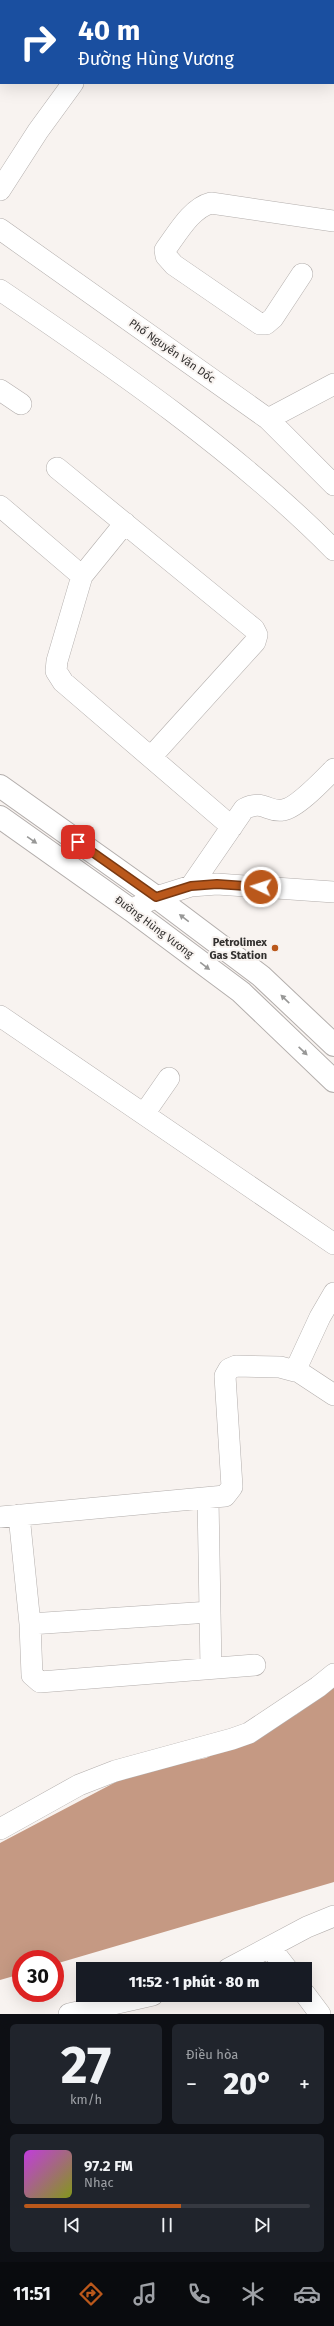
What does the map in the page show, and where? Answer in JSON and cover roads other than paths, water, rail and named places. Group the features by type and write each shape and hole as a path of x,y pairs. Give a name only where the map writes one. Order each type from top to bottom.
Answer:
{"main road":[{"path":"0,786 156,897 261,976 334,1045"},
{"name":"Đường Hùng Vương","path":"0,818 132,910 240,992 334,1081"}],"street":[{"path":"0,190 38,131 72,84"},
{"path":"302,274 273,318 266,324 260,324 174,265 166,256 165,250 197,210 202,205 211,203 334,221"},
{"name":"Phố Nguyễn Văn Dốc","path":"0,229 268,419 334,484"},
{"path":"0,290 108,363 219,448 308,524 334,550"},
{"path":"0,390 21,404"},
{"path":"268,419 330,392"},
{"path":"57,468 254,628 257,635 255,642 151,757"},
{"path":"0,506 82,576"},
{"path":"125,523 82,576 56,671 63,682 232,827"},
{"path":"191,886 244,809 255,804 283,811 294,805 334,769"},
{"path":"132,910 156,897 191,886 217,884 334,892"},
{"path":"0,1016 334,1244"},
{"path":"144,1114 169,1078"},
{"path":"296,1370 320,1317 334,1293"},
{"path":"255,1665 40,1682 32,1675 30,1624 10,1516 225,1496 232,1487 225,1376 229,1368 236,1366 252,1366 280,1367 296,1370 334,1394"},
{"path":"208,1498 211,1668"},
{"path":"30,1624 210,1612"},
{"path":"0,1829 80,1785 109,1773 232,1740 248,1733 318,1687 334,1674"},
{"path":"241,1962 307,1927 334,1916"},
{"path":"270,1947 282,1962"},
{"path":"311,2002 320,2014"},
{"path":"69,2014 134,2007"}],"place":[{"name":"Petrolimex Gas Station","path":"275,948"}]}
